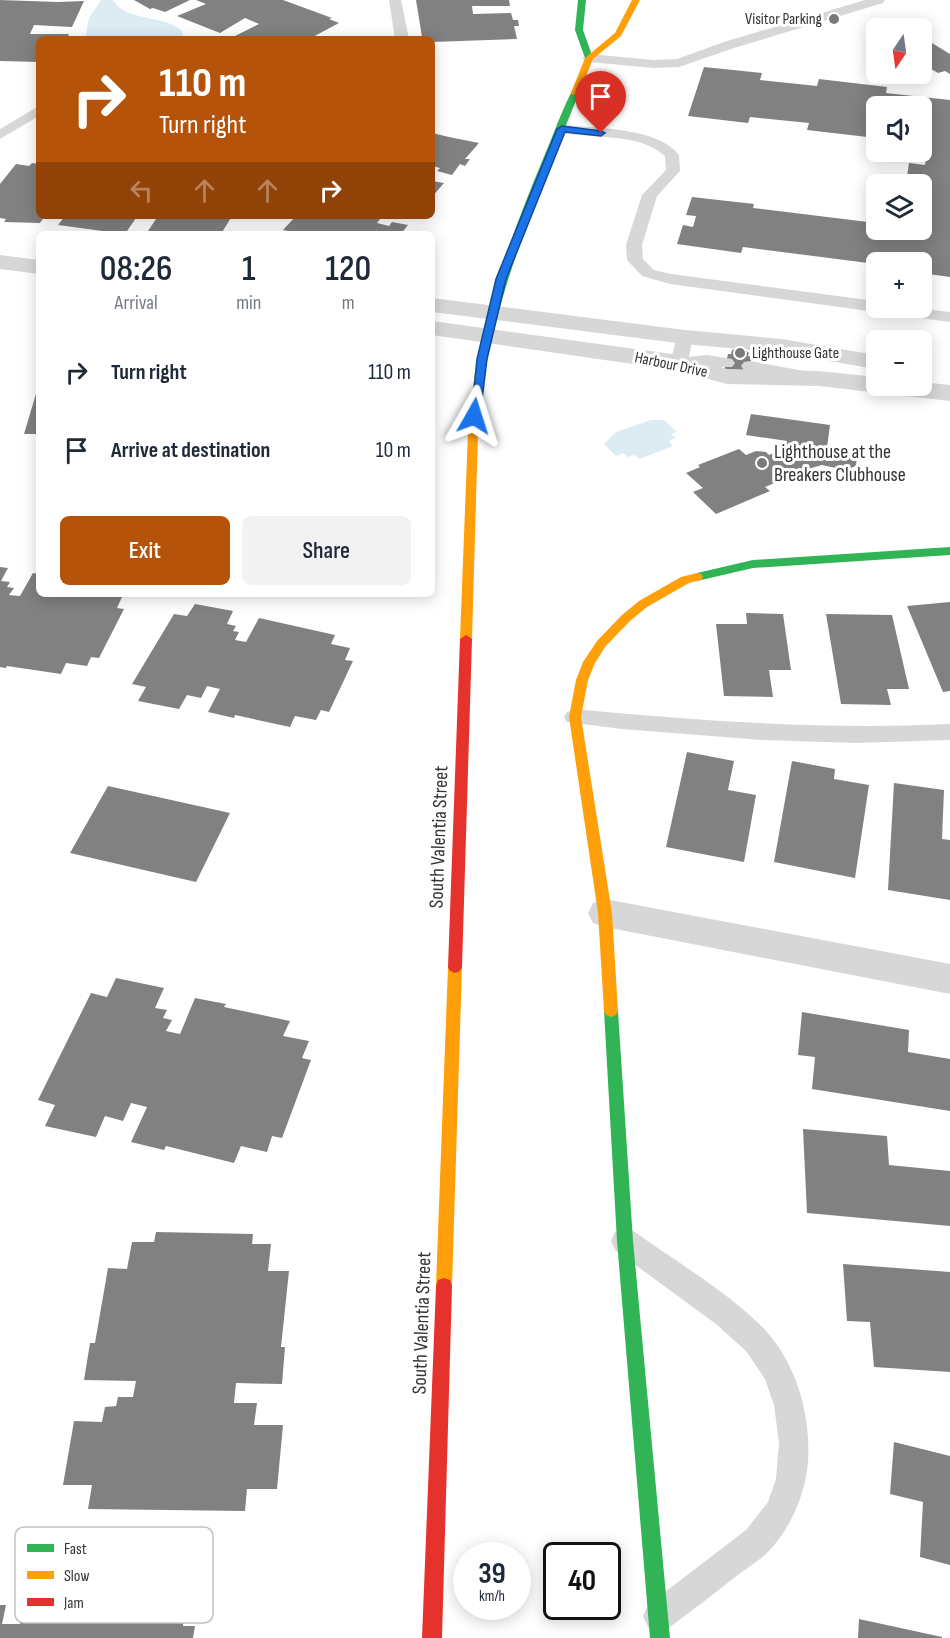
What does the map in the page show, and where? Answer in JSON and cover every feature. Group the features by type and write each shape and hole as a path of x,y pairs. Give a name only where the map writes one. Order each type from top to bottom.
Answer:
{"street":[{"path":"582,0 577,28 589,58 618,36 636,0"},
{"name":"South Valentia Street","path":"432,1638 473,432 478,382 490,324 509,254 562,129 589,58"},
{"path":"0,262 36,267"},
{"name":"Harbour Drive","path":"435,306 490,324 679,363 692,370 712,374 777,375 866,384"},
{"name":"Harbour Drive","path":"435,328 490,324 685,337 782,346 866,360"},
{"path":"932,373 950,377"},
{"path":"932,391 950,393"},
{"path":"660,1627 625,1241 605,913 575,717 586,667 601,644 643,604 685,580 753,564 950,551"},
{"path":"605,913 950,979"}],"lane":[{"path":"395,0 401,36"},
{"path":"589,58 654,64 679,63 736,43 879,0"},
{"path":"0,135 36,112"},
{"path":"562,129 643,140 660,145 672,155 673,171 650,195 634,245 635,260 648,273 683,282 866,305"},
{"path":"932,315 950,317"},
{"path":"685,337 679,363 707,360 726,363"},
{"path":"750,366 777,375 782,346"},
{"path":"575,717 686,728 807,735 861,736 950,732"},
{"path":"625,1241 726,1314 756,1341 777,1371 789,1405 794,1443 791,1479 780,1511 757,1541 660,1627"}],"shaded area":[{"path":"101,0 113,0 126,12 174,26 182,31 183,36 86,36 89,18"},
{"path":"651,420 664,420 677,432 671,434 676,438 669,441 673,446 640,459 634,455 628,457 623,453 616,456 604,444 616,432"}],"building":[{"path":"0,0 84,1 72,27 34,25 30,34 69,34 68,36 36,36 36,62 0,61"},
{"path":"134,0 190,0 165,12 150,9"},
{"path":"196,0 283,0 332,18 329,19 339,23 315,36 235,36 259,24 245,18 220,33 177,16 206,4"},
{"path":"416,0 509,0 510,6 472,6 473,14 511,13 513,20 518,20 519,26 514,26 517,39 435,42 435,36 422,36"},
{"path":"932,43 950,54 950,74 945,71 938,73 932,69"},
{"path":"704,67 762,73 760,80 817,86 819,79 887,87 886,93 913,96 866,96 866,137 807,130 809,123 750,117 748,123 688,116"},
{"path":"932,98 950,100 950,277 932,275 932,252 866,252 866,263 743,247 741,253 677,244 683,225 693,227 696,216 686,215 692,197 754,204 753,208 866,222 866,240 932,240 932,174 907,174 909,163 925,165 925,162 932,162"},
{"path":"435,134 479,143 465,159 470,159 465,166 460,164 452,175 437,171 440,168 435,167"},
{"path":"32,163 36,164 36,219 43,219 40,223 4,222 6,219 0,218 0,184 16,164 29,166"},
{"path":"435,182 444,183 435,194"},
{"path":"63,219 135,219 127,231 103,231 58,225"},
{"path":"156,219 230,219 223,231 148,231"},
{"path":"293,219 380,219 377,223 389,226 392,222 408,225 403,231 283,230"},
{"path":"737,348 744,349 749,353 748,356 752,357 748,374 724,371 728,354"},
{"path":"36,394 36,434 24,434"},
{"name":"Lighthouse at the Breakers Clubhouse","path":"751,414 830,425 827,448 848,449 857,456 856,466 845,470 822,465 808,469 765,487 770,491 716,514 693,492 703,488 686,473 700,467 698,465 739,449 746,455 756,451 766,452 769,455 786,448 787,441 746,435"},
{"path":"0,567 8,568 1,581 10,582 7,587 14,588 9,595 20,596 33,573 36,574 36,597 122,597 117,608 124,609 99,658 91,657 87,666 66,663 61,674 0,667"},
{"path":"950,602 950,691 943,692 907,606"},
{"path":"195,604 233,611 227,624 236,626 233,631 239,632 235,640 246,642 259,618 335,635 331,644 350,648 345,660 353,661 329,712 321,710 316,720 295,716 290,727 235,715 234,718 208,712 220,689 207,686 201,698 187,695 179,709 138,701 146,687 132,684 174,614 187,616"},
{"path":"746,613 783,614 791,670 769,670 773,697 724,696 716,624 747,624"},
{"path":"826,614 892,615 909,689 887,689 891,705 841,704"},
{"path":"687,752 734,761 728,790 756,795 744,862 666,847"},
{"path":"792,761 835,769 834,779 869,785 855,878 774,862"},
{"path":"894,783 944,790 942,839 950,840 950,900 888,890"},
{"path":"108,786 230,813 196,882 70,853"},
{"path":"116,978 164,988 155,1008 167,1010 163,1018 172,1020 166,1031 180,1034 195,998 226,1004 224,1007 290,1021 283,1036 309,1041 302,1058 311,1060 282,1138 272,1136 267,1152 241,1146 234,1163 166,1146 164,1150 131,1142 147,1107 131,1103 123,1121 105,1116 96,1137 45,1126 55,1105 38,1100 91,993 107,997"},
{"path":"802,1012 909,1030 908,1052 950,1059 950,1111 812,1089 815,1057 798,1055"},
{"path":"803,1129 887,1136 889,1165 950,1171 950,1226 807,1213"},
{"path":"156,1232 253,1234 252,1244 271,1244 268,1271 289,1271 281,1347 285,1347 282,1384 236,1383 234,1403 257,1403 254,1425 283,1425 277,1489 247,1489 245,1511 88,1509 92,1485 63,1485 74,1421 102,1422 105,1407 116,1406 118,1397 133,1397 136,1381 84,1380 90,1343 95,1343 108,1268 127,1269 132,1242 154,1242"},
{"path":"843,1264 950,1272 950,1372 874,1367 870,1322 847,1321"},
{"path":"894,1442 950,1456 950,1565 920,1557 923,1502 890,1494"},
{"path":"0,1605 6,1605 2,1624 183,1623 183,1626 195,1626 193,1638 0,1638"},
{"path":"859,1619 942,1637 942,1638 858,1638"}],"traffic: fast":[{"path":"582,0 579,30 589,58"},
{"path":"480,372 506,265 532,195 575,93"},
{"path":"697,577 753,564 950,551"},
{"path":"611,1011 625,1241 660,1638"}],"traffic: slow":[{"path":"575,93 589,58 618,34 636,0"},
{"path":"466,639 473,432 480,372"},
{"path":"611,1011 605,913 575,717 582,680 589,662 601,644 626,618 643,604 685,580 697,577"},
{"path":"444,1286 455,967"}],"traffic: jam":[{"path":"455,967 466,639"},
{"path":"432,1638 444,1286"}],"place":[{"name":"Visitor Parking","path":"834,19"},
{"name":"Lighthouse Gate","path":"740,353"},
{"name":"Lighthouse at the Breakers Clubhouse","path":"762,463"}],"route":[{"path":"474,416 482,359 501,279 511,249 562,129 601,133"}]}
